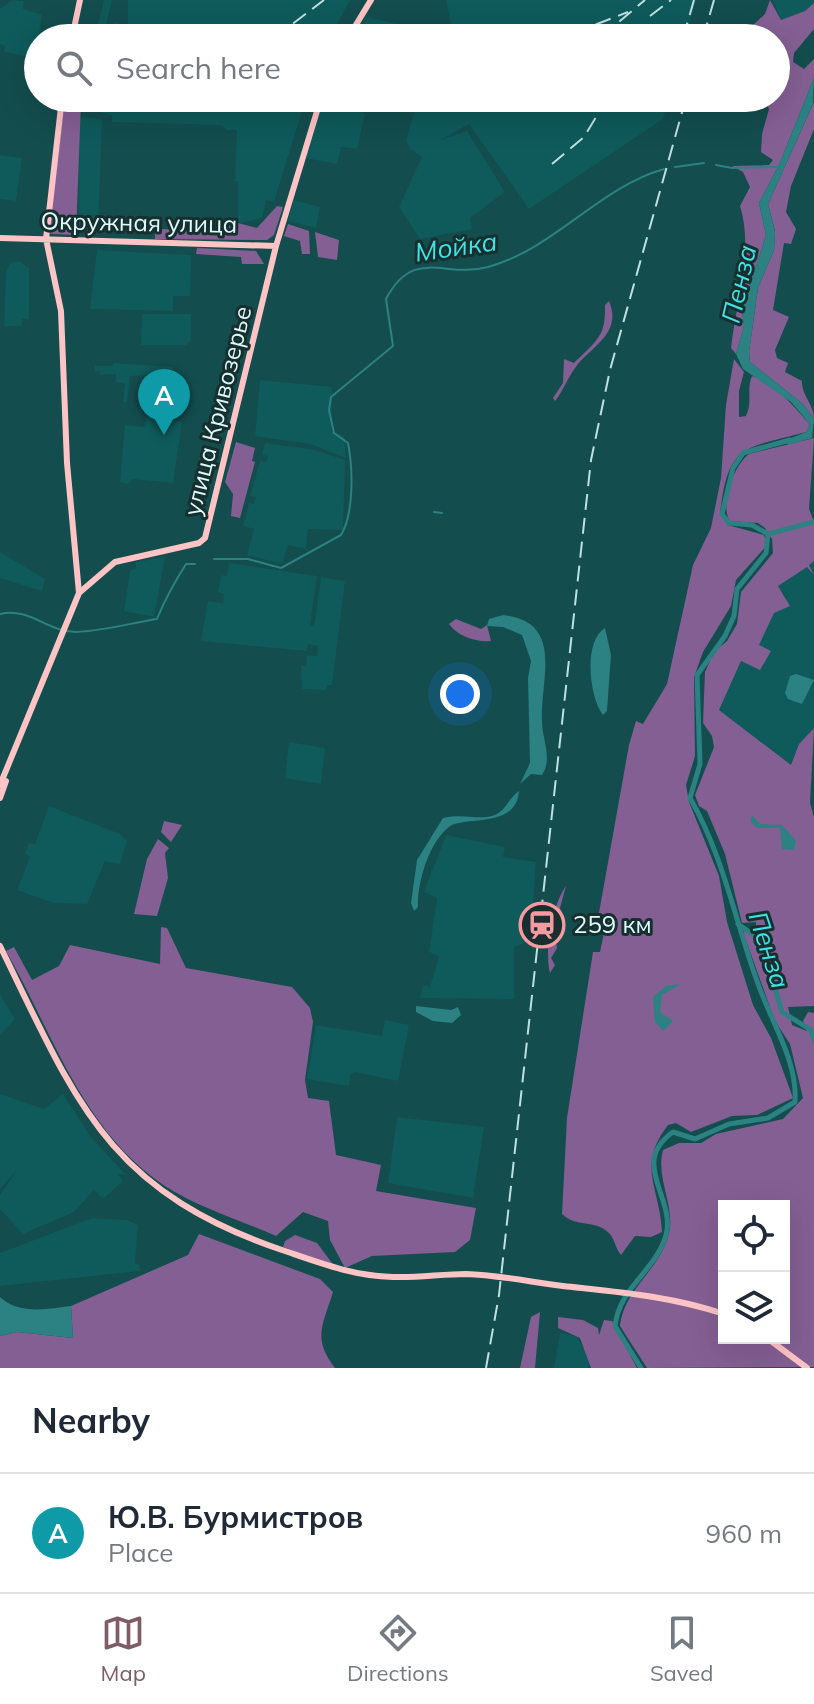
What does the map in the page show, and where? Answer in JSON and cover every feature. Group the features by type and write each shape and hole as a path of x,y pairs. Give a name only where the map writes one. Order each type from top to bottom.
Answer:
{"main road":[{"path":"75,24 80,0"},
{"path":"356,24 371,0"},
{"path":"0,785 79,593 67,463 60,299 46,239 60,112"},
{"path":"276,246 317,112"},
{"name":"Окружная улица","path":"0,238 276,246"},
{"name":"улица Кривозерье","path":"79,593 115,562 199,543 205,538 276,246"},
{"path":"0,798 12,759"},
{"path":"0,946 65,1079 94,1123 141,1175 194,1213"},
{"path":"0,953 62,1080 84,1116 139,1177 194,1213 248,1242 341,1275 392,1280 484,1277 652,1298 718,1314"},
{"path":"778,1344 808,1367"}],"shaded area":[{"path":"13,0 24,1 23,9 42,15 41,24 24,24 24,56 4,52 5,46 0,44 0,9"},
{"path":"104,0 112,0 106,24 98,24"},
{"path":"128,0 350,0 337,24 128,24"},
{"path":"446,0 696,0 690,24 451,24"},
{"path":"770,0 781,20 805,11 814,3 814,29 794,53 793,62 804,69 814,59 814,78 779,165 759,203 766,235 742,311 744,326 736,354 731,348 745,258 740,206 750,187 743,172 732,166 769,165 773,160 761,152 768,112 790,112 790,24 754,24 765,14"},
{"path":"773,0 814,0 814,3 805,11 781,20"},
{"path":"366,17 397,24 362,24"},
{"path":"814,78 813,104 768,204 775,232 774,250 758,288 749,352 750,362 803,404 814,419 812,438 788,445 786,440 806,432 810,424 791,402 743,369 736,354 744,326 742,311 766,235 759,203 779,165"},
{"path":"814,102 814,129 791,186 786,212 796,229 791,244 784,243 773,310 789,317 775,350 777,358 788,363 785,372 802,381 814,419 803,404 750,362 749,352 758,288 774,250 775,231 768,204"},
{"path":"63,112 81,112 76,235 51,234"},
{"path":"98,112 302,112 274,202 266,200 262,218 242,223 238,222 238,181 235,181 237,130 227,130 222,125 112,122 112,115"},
{"path":"319,112 365,113 357,149 341,147 337,164 305,158"},
{"path":"415,112 665,112 663,119 529,209 469,124 438,141 467,131 505,192 470,218 472,229 420,239 399,207 422,157 410,149 406,140"},
{"path":"80,117 102,119 98,229 78,229"},
{"path":"0,155 22,158 16,201 0,199"},
{"path":"294,200 320,207 316,228 288,221"},
{"path":"277,206 283,207 274,235 267,240 155,239 155,229 220,230 238,223 257,228"},
{"path":"288,224 309,231 310,254 302,254 300,241 284,236"},
{"path":"315,232 339,240 337,260 318,257"},
{"path":"197,248 256,251 264,264 242,264 241,257 196,254"},
{"path":"97,250 191,255 190,296 173,296 173,311 90,309"},
{"path":"19,261 29,268 29,319 22,319 22,326 4,326 6,272 10,263"},
{"path":"609,301 612,322 608,331 581,360 555,401 553,398 563,383 564,359 574,363 594,343 604,324 605,305"},
{"path":"142,314 191,314 191,340 186,345 141,345"},
{"path":"734,359 744,372 739,391 739,417 746,416 748,411 752,376 777,390 810,424 806,432 767,442 742,453 728,474 720,514 728,525 764,535 767,545 736,580 731,606 703,652 694,677 695,756 686,785 689,802 719,876 727,922 753,1005 771,1038 793,1098 757,1115 732,1116 691,1132 676,1123 668,1125 658,1140 652,1165 662,1232 651,1237 635,1236 621,1255 611,1235 604,1229 573,1221 562,1214 567,1118 593,952 600,952 605,928 597,924 629,745 636,721 643,724 667,684 693,565 711,528 721,478 726,405"},
{"path":"113,363 173,367 171,382 155,380 155,375 130,376 127,402 123,402 125,383 116,382 116,374 100,375 100,371 95,371 95,366 113,366"},
{"path":"260,380 332,387 331,431 344,436 346,458 310,444 255,436"},
{"path":"173,404 171,421 182,422 173,483 132,479 129,484 120,482 125,425 145,427 148,406"},
{"path":"814,438 809,509 814,522 814,561 809,565 814,575 807,567 778,586 790,606 774,613 759,645 771,651 760,670 741,661 719,710 791,765 799,744 814,728 810,803 814,817 814,1006 788,1007 792,1025 807,1031 803,1021 808,1012 814,1013 814,1367 647,1368 620,1326 628,1302 657,1260 668,1237 670,1215 662,1172 663,1150 679,1143 701,1143 716,1134 783,1119 803,1098 790,1044 775,1021 743,932 756,926 756,922 742,923 725,854 707,811 699,806 695,795 714,747 712,736 703,723 705,672 714,652 727,641 737,624 741,592 773,553 772,539 765,528 758,523 730,521 727,514 727,496 743,459 749,454"},
{"path":"236,442 255,448 252,461 255,462 240,518 231,516 233,494 225,482"},
{"path":"265,443 315,450 345,460 343,530 308,529 306,549 288,545 282,564 247,555 254,529 243,526 249,503 254,504 256,497 250,496 260,461 266,462 268,456 262,455"},
{"path":"0,552 45,579 42,591 0,578"},
{"path":"165,557 154,617 124,611 130,571 136,568 136,562"},
{"path":"814,561 814,728 799,744 791,765 719,710 741,661 750,664 773,613 787,598 778,586"},
{"path":"229,563 317,576 310,625 314,626 321,577 345,581 332,685 328,685 326,690 302,689 301,666 306,666 307,655 317,656 318,646 308,644 307,651 201,641 208,601 223,603 224,594 218,592 221,575 227,576"},
{"path":"503,615 522,620 535,628 545,655 542,721 547,762 542,775 531,774 520,784 530,763 528,678 531,661 522,635 503,627 487,626 489,619"},
{"path":"456,619 481,629 487,625 491,641 474,640 457,632 449,624"},
{"path":"605,628 611,655 607,711 603,715 594,696 590,670 593,645"},
{"path":"796,674 814,680 802,704 788,699 785,693 790,676"},
{"path":"289,742 325,748 321,784 285,778"},
{"path":"519,791 516,803 509,811 489,819 456,824 442,834 426,864 418,907 414,911 411,903 417,860 443,818 495,815"},
{"path":"49,806 120,834 127,841 120,864 105,861 87,904 53,903 17,890 30,857 25,854 29,843 35,844"},
{"path":"752,815 760,824 782,825 796,841 794,850 782,849 780,828 757,828 751,822"},
{"path":"164,821 182,825 171,842 161,832"},
{"path":"446,835 505,847 503,857 536,862 531,930 526,942 514,947 514,999 420,998 423,985 430,987 439,956 429,952 437,898 424,892"},
{"path":"158,839 169,848 165,853 168,878 157,916 134,914 147,859"},
{"path":"566,886 560,908 562,921 555,933 557,948 551,958 555,965 550,973 550,928"},
{"path":"161,927 167,928 186,968 292,987 310,1008 313,1022 305,1080 308,1098 329,1101 336,1155 381,1165 376,1191 476,1208 470,1240 455,1252 372,1256 345,1268 330,1240 328,1221 303,1212 276,1236 177,1194 136,1163 112,1138 72,1079 6,951 14,947 32,980 59,966 70,945 160,964"},
{"path":"681,984 662,995 660,1012 673,1021 663,1031 655,1022 653,997 666,986"},
{"path":"0,994 15,1019 0,1035"},
{"path":"416,1006 451,1010 458,1007 461,1015 452,1023 433,1021 416,1012"},
{"path":"385,1020 409,1025 398,1081 355,1072 350,1075 349,1086 307,1079 316,1025 382,1036"},
{"path":"0,1094 44,1109 63,1094 90,1136 126,1175 118,1174 123,1181 103,1199 94,1190 74,1212 23,1234 0,1209 0,1195 17,1170 0,1189"},
{"path":"397,1117 484,1127 473,1198 388,1183"},
{"path":"92,1218 127,1220 138,1225 135,1263 140,1271 0,1286 0,1253"},
{"path":"199,1234 320,1279 333,1292 323,1323 322,1339 335,1368 0,1368 0,1336 17,1332 73,1338 71,1306 188,1255"},
{"path":"295,1235 317,1243 335,1267 283,1247 285,1241"},
{"path":"0,1297 24,1309 71,1306 73,1338 17,1332 0,1336"},
{"path":"540,1312 535,1368 520,1368 531,1317"},
{"path":"558,1317 583,1320 598,1328 599,1335 604,1320 612,1321 637,1368 591,1368 580,1338 558,1328"},
{"path":"560,1333 576,1336 590,1357 588,1368 554,1368"}],"waterway":[{"path":"675,167 704,163"},
{"path":"716,165 732,168 778,167"},
{"name":"Мойка","path":"214,559 248,559 281,568 341,535 350,503 351,465 348,443 334,433 329,410 331,397 393,346 386,299 408,273 431,268 472,270 512,258 534,247 618,190 664,169"},
{"path":"790,440 743,453 733,468 722,514 729,523 752,525 768,534 814,522"},
{"path":"434,512 442,513"},
{"name":"Пенза","path":"641,1368 615,1326 623,1300 654,1259 666,1235 665,1208 654,1168 660,1144 673,1132 695,1139 729,1124 768,1118 795,1102 788,1056 757,981 711,842 690,798 700,764 697,675 725,636 734,616 737,589 766,553 768,534"},
{"name":"Мойка","path":"0,614 20,614 76,632 157,619 186,564 195,564"},
{"path":"738,924 761,940 782,1012 811,1030 814,1040"}],"railway":[{"path":"292,24 324,0"},
{"path":"616,24 645,0"},
{"path":"650,16 671,0"},
{"path":"687,24 694,0"},
{"path":"707,24 714,0"},
{"path":"597,24 628,12"},
{"path":"552,164 584,137 599,112"},
{"path":"486,1368 499,1295 591,460 610,370 682,112"}],"place":[{"name":"Ю.В. Бурмистров","path":"164,435"},
{"name":"259 км","path":"542,925"}]}
